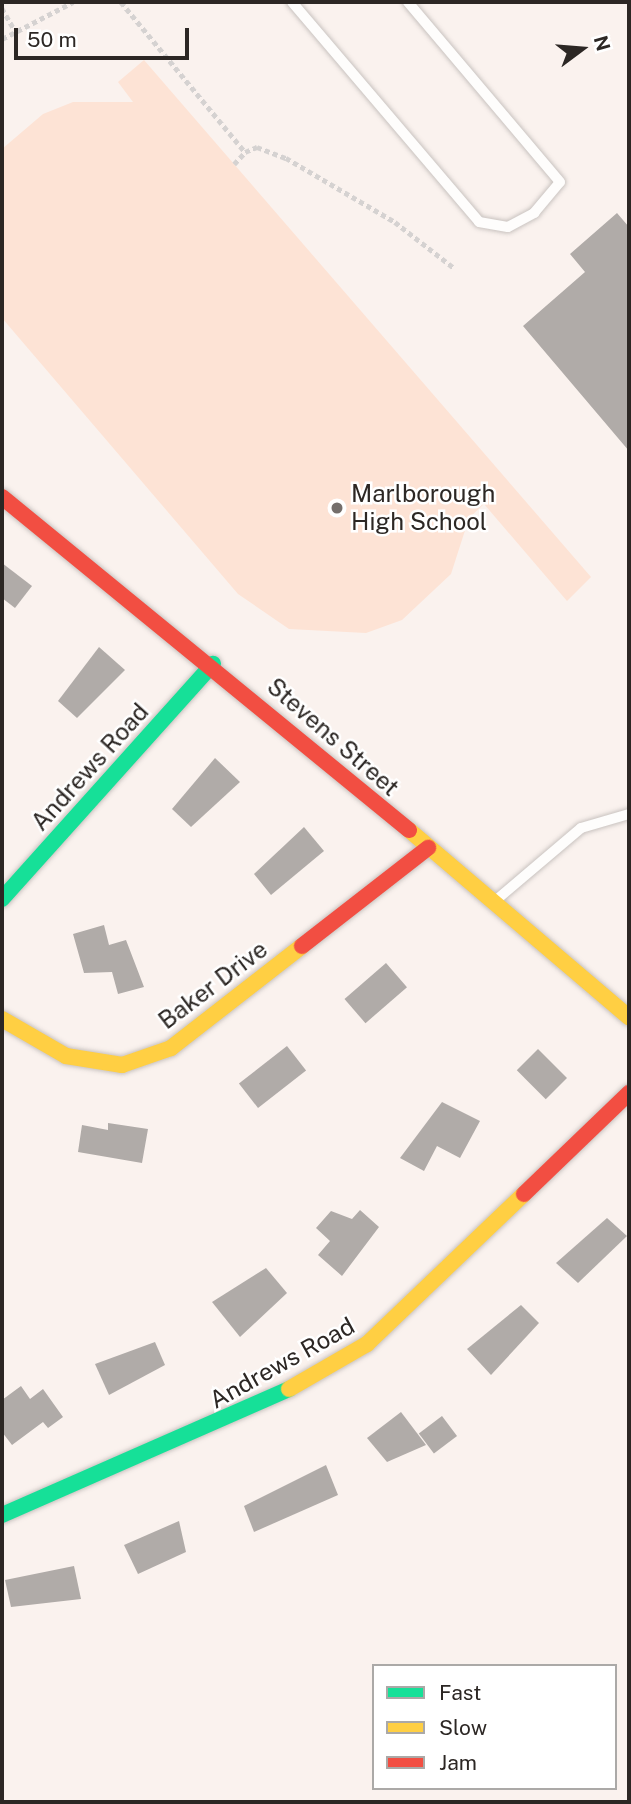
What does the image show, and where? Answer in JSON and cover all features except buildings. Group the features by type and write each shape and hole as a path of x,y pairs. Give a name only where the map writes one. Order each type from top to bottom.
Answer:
{"street":[{"name":"Stevens Street","path":"2,497 213,664 629,1017"},
{"name":"Andrews Road","path":"2,899 213,664"},
{"name":"Baker Drive","path":"2,1018 66,1056 122,1065 171,1048 428,848"},
{"name":"Andrews Road","path":"2,1515 261,1405 367,1344 629,1093"}],"lane":[{"path":"292,2 479,222 508,226 534,213 560,183 408,2"},
{"path":"493,902 581,828 629,814"}],"path":[{"path":"2,39 14,29 73,2"},
{"path":"121,2 246,152"},
{"path":"2,8 14,29"},
{"path":"234,164 246,152 257,147 286,158 396,222 454,268"}],"shaded area":[{"path":"144,60 591,577 567,601 484,504 469,518 451,574 402,620 366,633 289,629 238,594 2,318 2,149 43,114 73,102 133,102 118,82"}],"traffic: fast":[{"path":"2,899 213,664"},
{"path":"2,1515 289,1389"}],"traffic: slow":[{"path":"409,830 629,1017"},
{"path":"2,1019 66,1056 122,1065 171,1048 302,946"},
{"path":"289,1389 367,1344 524,1194"}],"traffic: jam":[{"path":"2,497 409,830"},
{"path":"302,946 428,848"},
{"path":"524,1194 629,1093"}],"place":[{"name":"Marlborough High School","path":"337,508"}]}
